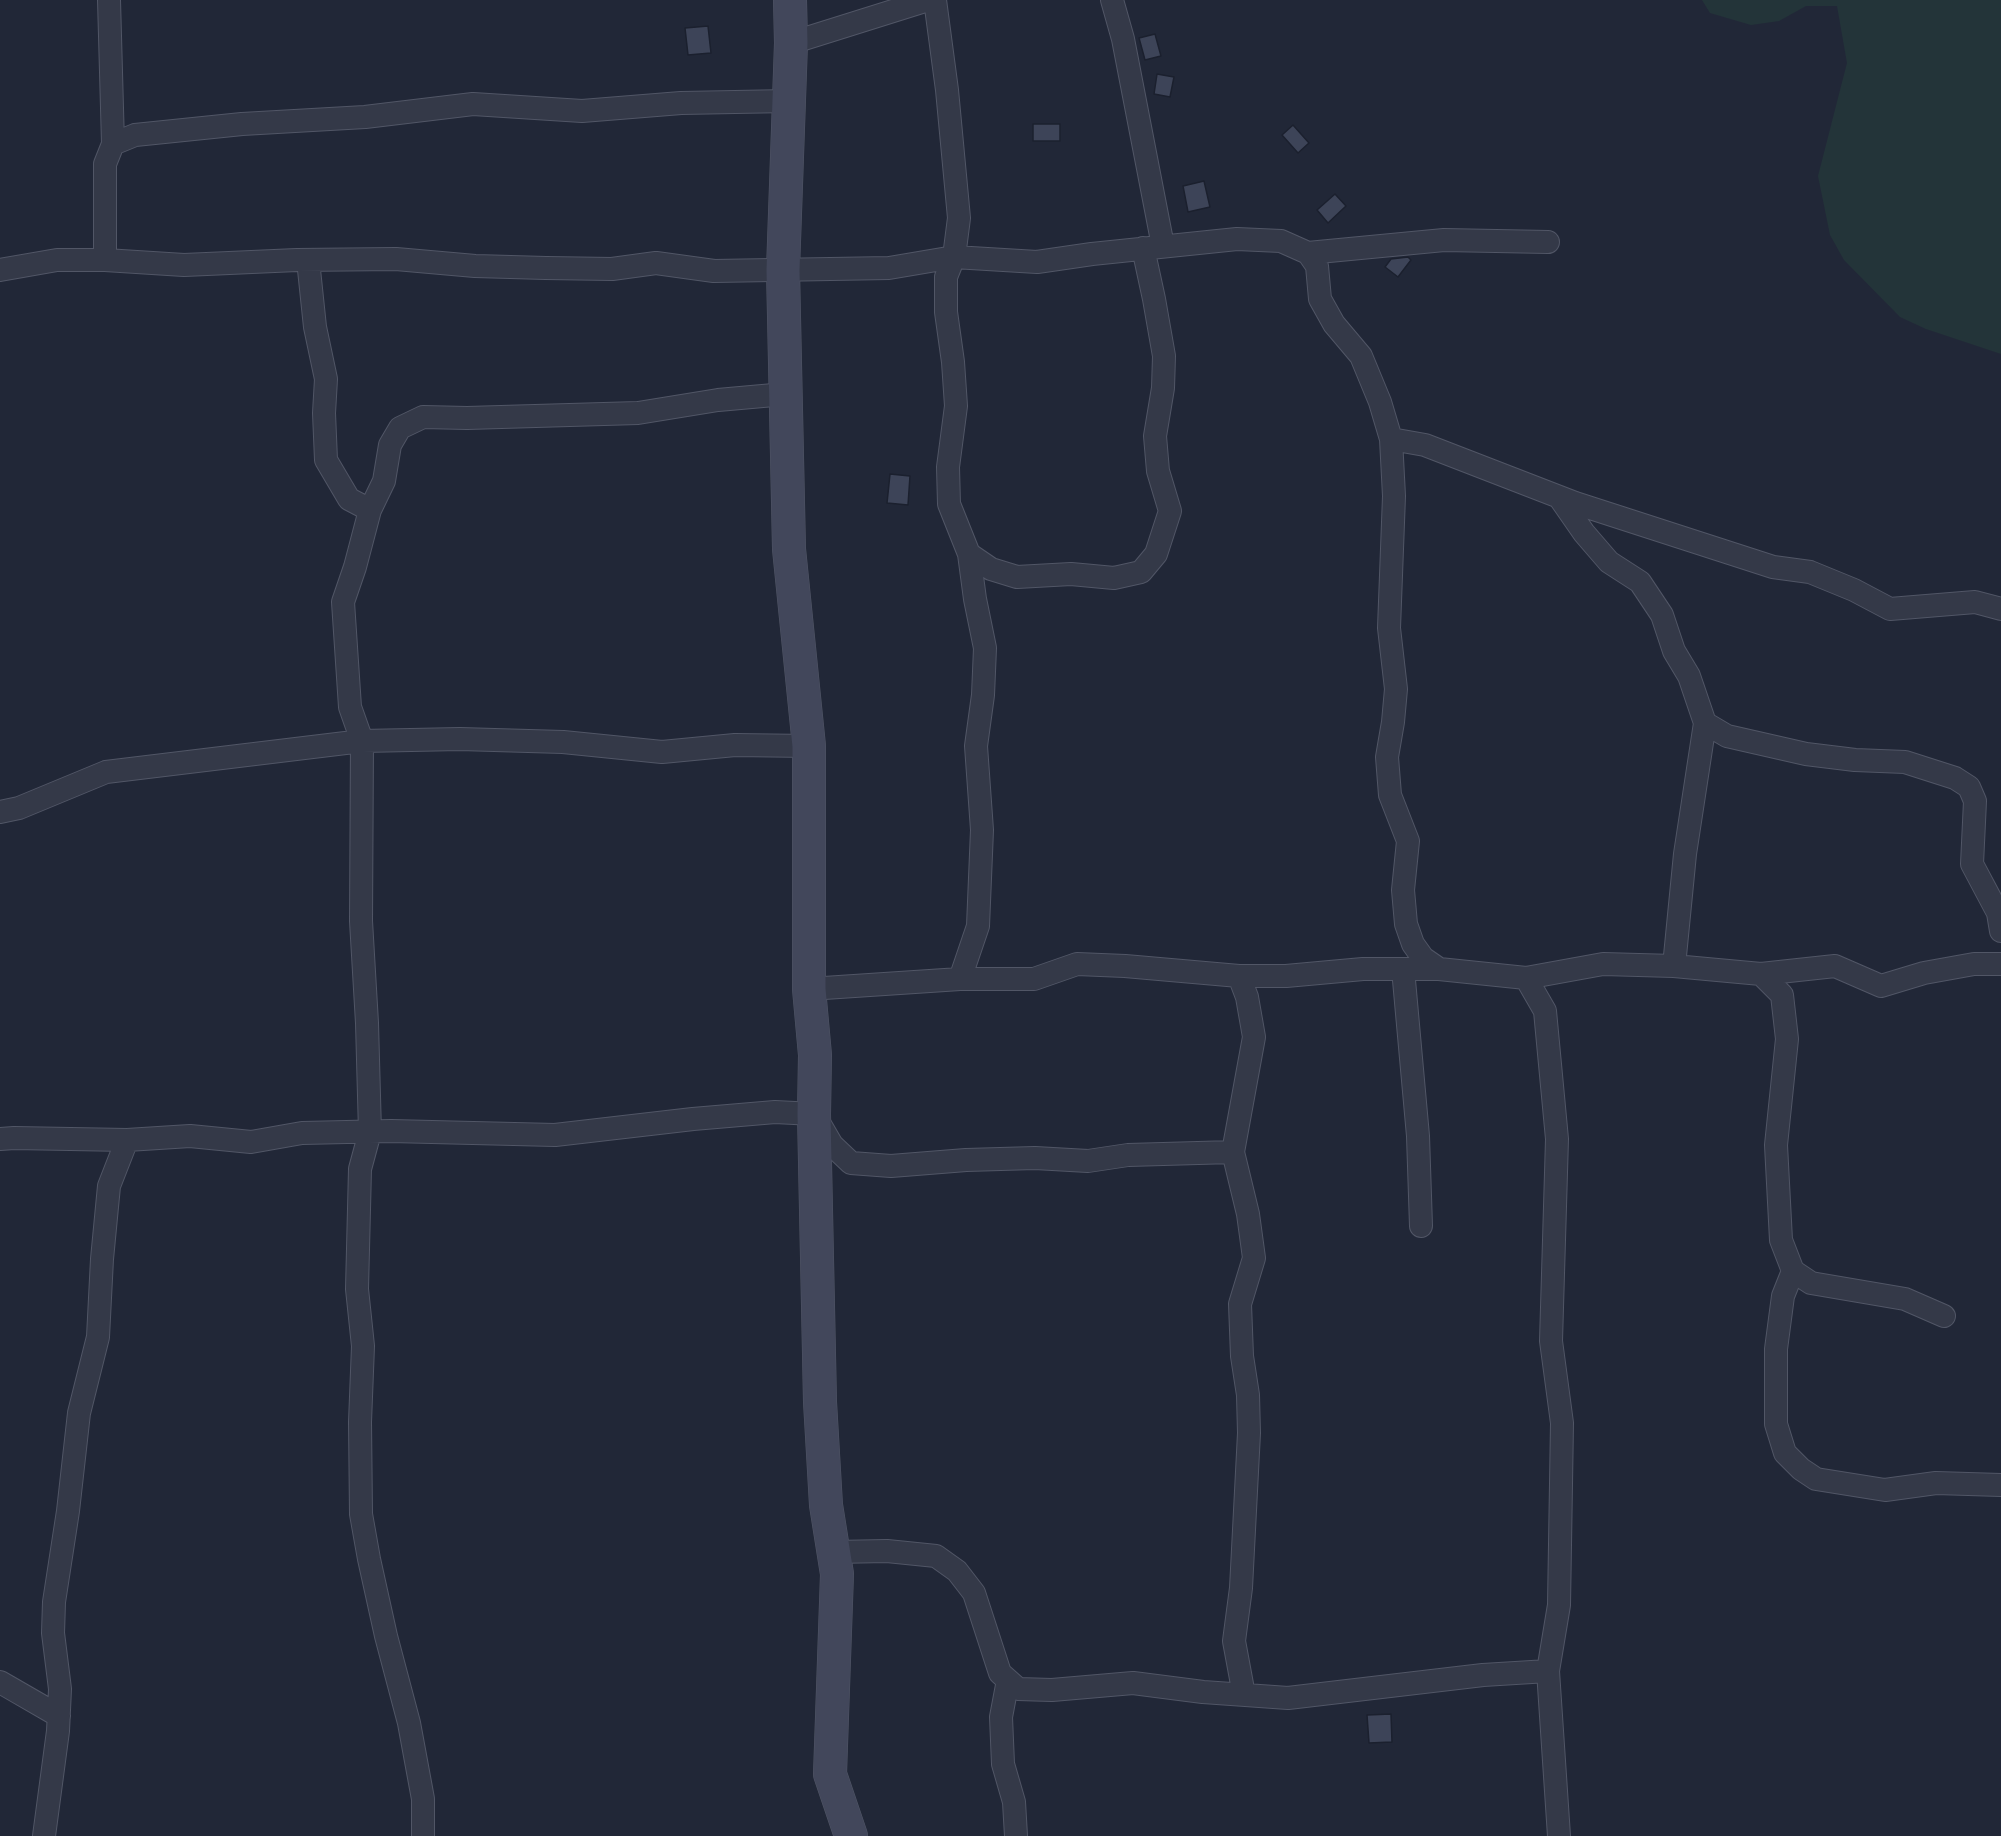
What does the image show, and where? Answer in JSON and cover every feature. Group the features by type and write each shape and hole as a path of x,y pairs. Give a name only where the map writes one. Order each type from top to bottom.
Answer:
{"street":[{"path":"105,260 105,164 113,144 110,0"},
{"path":"790,0 792,43 783,270 789,549 808,746 809,989 815,1055 814,1114 820,1402 826,1505 837,1574 830,1774 851,1836"},
{"path":"792,43 928,0"},
{"path":"935,0 947,90 959,218 954,256 946,277 946,312 956,406 948,467 949,504 969,554 985,648 983,695 976,746 982,830 978,926 960,979"},
{"path":"969,554 992,569 1017,577 1071,574 1114,578 1142,572 1156,554 1170,511 1158,471 1155,436 1163,388 1164,356 1153,247 1123,39 1112,0"},
{"path":"113,144 135,135 242,124 365,117 473,104 582,111 681,103 789,101"},
{"path":"0,270 57,260 105,260 183,265 396,259 476,266 612,269 656,263 714,272 889,268 954,256 1037,262 1237,239 1281,241 1308,253 1444,240 1548,242"},
{"path":"1308,253 1317,266 1320,299 1334,324 1361,356 1392,439 1394,496 1389,627 1396,689 1387,757 1390,795 1408,841 1403,890 1407,924 1413,944 1423,958 1439,969"},
{"path":"308,260 315,327 326,380 324,413 326,460 349,499 370,510"},
{"path":"423,1836 423,1799 409,1722 386,1636 361,1514 360,1422 363,1346 357,1289 360,1169 370,1132 361,921 362,741 350,707 343,602 370,510 384,481 390,445 400,428 423,417 502,418 638,413 718,400 785,394"},
{"path":"1392,439 1425,445 1559,497 1773,567 1810,572 1854,590 1890,609 1975,602 2001,609"},
{"path":"1559,497 1584,533 1609,562 1640,582 1662,615 1674,651 1689,676 1705,723 1685,854 1674,966"},
{"path":"1705,723 1727,736 1806,754 1855,760 1905,762 1955,778 1969,787 1975,801 1972,864 1998,913 2001,930"},
{"path":"0,812 19,808 106,772 362,741 460,739 562,742 662,752 735,746 808,746"},
{"path":"809,989 960,979 1034,979 1077,964 1239,976 1286,976 1364,969 1439,969 1526,978 1603,964 1674,966 1761,974 1835,966 1881,986 1934,971 1974,964 2001,964"},
{"path":"1403,969 1418,1136 1420,1226"},
{"path":"1761,974 1782,995 1787,1040 1776,1145 1781,1240 1793,1271 1811,1283 1905,1299 1944,1316"},
{"path":"1239,976 1247,997 1254,1037 1233,1152 1248,1214 1254,1258 1240,1304 1249,1433 1241,1588 1234,1641 1244,1695"},
{"path":"1526,978 1545,1011 1557,1139 1551,1341 1562,1424 1559,1605 1548,1671 1558,1836"},
{"path":"0,1139 127,1140 190,1136 251,1142 302,1133 475,1132 555,1135 775,1112 814,1114"},
{"path":"814,1114 832,1144 851,1163 891,1166 966,1160 1035,1158 1089,1161 1128,1155 1233,1152"},
{"path":"44,1836 59,1716 60,1689 53,1633 54,1602 68,1510 79,1413 98,1337 109,1186 127,1140"},
{"path":"1793,1271 1783,1296 1776,1349 1776,1424 1785,1453 1801,1469 1816,1479 1885,1490 1936,1483 2001,1485"},
{"path":"834,1552 887,1551 936,1556 957,1571 974,1593 1000,1673 1018,1689 1052,1690 1133,1683 1288,1698 1483,1675 1548,1671"},
{"path":"1008,1680 1001,1717 1003,1764 1014,1802 1016,1836"},
{"path":"0,1682 59,1716"}],"shaded area":[{"path":"1702,0 2001,0 2001,354 1926,329 1900,317 1844,260 1830,235 1818,176 1847,63 1837,6 1806,6 1779,21 1751,25 1710,13"}],"building":[{"path":"708,26 711,53 688,55 685,28"},
{"path":"1155,34 1161,56 1145,60 1139,38"},
{"path":"1157,74 1174,77 1170,97 1154,94"},
{"path":"1033,124 1060,124 1060,141 1033,141"},
{"path":"1293,125 1309,143 1298,153 1282,135"},
{"path":"1204,181 1210,207 1188,212 1183,186"},
{"path":"1335,194 1346,206 1328,223 1317,210"},
{"path":"1408,257 1411,260 1398,277 1385,267 1391,259"},
{"path":"890,474 910,476 908,505 887,503"},
{"path":"1391,1714 1392,1742 1369,1743 1367,1715"}]}
